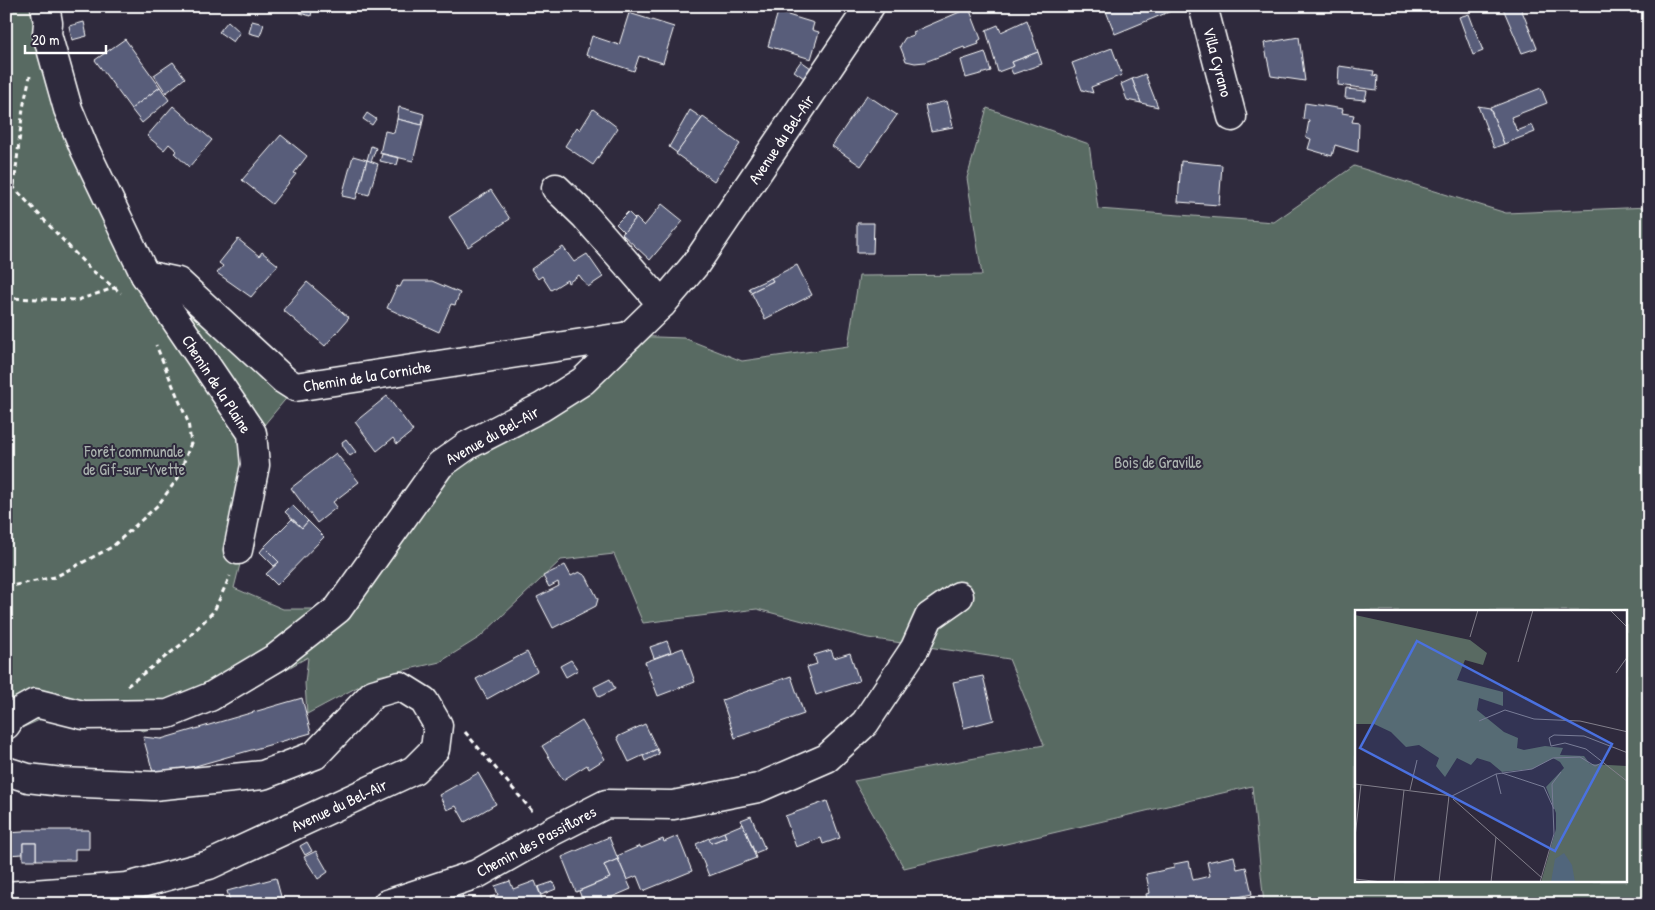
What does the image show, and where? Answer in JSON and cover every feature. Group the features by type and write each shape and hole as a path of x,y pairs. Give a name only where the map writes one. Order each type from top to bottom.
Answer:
{"street":[{"name":"Chemin de la Plaine","path":"45,6 48,23 47,34 68,109 85,150 145,275 252,433 255,465 238,550"},
{"name":"Avenue du Bel-Air","path":"6,726 12,716 35,703 82,715 168,714 210,697 277,657 338,609 440,464 468,445 542,408 583,381 662,304 695,265 870,6"},
{"name":"Villa Cyrano","path":"1204,6 1232,117"},
{"path":"556,188 585,216 662,304"},
{"name":"Chemin de la Corniche","path":"145,275 178,282 284,380 295,387 629,336"},
{"name":"Chemin des Passiflores","path":"388,904 477,874 551,832 606,804 673,806 748,790 827,758 865,723 915,648 929,617 959,596"},
{"path":"6,771 28,778 62,782 152,786 263,774 315,754 373,694 400,686 424,701 438,725"},
{"name":"Avenue du Bel-Air","path":"6,896 127,887 209,865 414,770 435,749 438,725"}],"path":[{"path":"14,186 22,108 31,72"},
{"path":"6,179 89,268 123,295"},
{"path":"6,298 78,300 116,288"},
{"path":"6,587 55,577 112,547 158,506 178,478 191,443 188,422 154,341"},
{"path":"122,690 182,644 214,611 234,567 238,550"},
{"path":"438,725 464,730 551,832"}],"green space":[{"name":"Bois de Graville","path":"6,6 36,6 69,151 126,257 174,289 289,395 259,431 267,457 234,588 283,609 338,609 424,486 629,336 684,338 742,361 848,346 859,276 982,275 967,178 987,108 1089,144 1098,209 1274,222 1354,166 1506,213 1649,207 1649,904 1264,904 1252,786 904,868 854,781 1044,745 1009,659 868,638 757,609 643,623 614,554 561,560 480,637 440,662 378,676 307,714 305,683 308,657 213,710 143,731 73,705 6,735"}],"building":[{"path":"302,6 313,6 311,16 300,13"},
{"path":"1104,6 1169,6 1171,11 1115,34"},
{"path":"1502,6 1520,6 1537,48 1522,53"},
{"path":"969,8 981,39 978,41 979,44 965,49 964,47 925,62 915,63 906,61 900,46 905,38 914,35 913,32"},
{"path":"778,12 814,23 812,30 819,32 811,59 768,46"},
{"path":"629,13 674,27 663,63 639,56 634,71 586,55 592,36 619,45"},
{"path":"1469,14 1483,51 1473,55 1459,17"},
{"path":"1027,20 1038,52 1012,62 1014,66 998,72 986,30 998,25 1001,32"},
{"path":"228,21 240,32 233,42 219,32"},
{"path":"252,21 264,24 260,36 249,33"},
{"path":"84,22 87,36 72,40 69,26"},
{"path":"1299,37 1305,81 1271,76 1264,43"},
{"path":"125,39 160,87 131,109 95,60"},
{"path":"1112,48 1122,75 1091,87 1093,93 1082,90 1072,63"},
{"path":"985,52 991,71 966,78 961,60"},
{"path":"1038,52 1042,64 1013,74 1010,68 1014,66 1012,62"},
{"path":"801,61 811,68 804,78 794,71"},
{"path":"173,62 185,78 166,93 154,75"},
{"path":"1339,66 1374,71 1373,75 1378,76 1377,90 1338,85"},
{"path":"1145,74 1158,107 1141,103 1132,79"},
{"path":"1132,79 1141,103 1127,100 1121,84"},
{"path":"160,87 169,100 142,123 131,109"},
{"path":"1541,88 1547,103 1511,117 1517,131 1532,125 1535,132 1504,144 1490,108"},
{"path":"1346,89 1367,91 1365,100 1345,98"},
{"path":"867,95 897,115 861,166 832,146"},
{"path":"947,101 953,127 931,131 925,106"},
{"path":"1305,103 1343,109 1342,113 1354,115 1352,122 1359,123 1358,152 1335,145 1332,156 1308,149 1311,139 1306,137 1309,120 1303,119"},
{"path":"173,106 212,140 189,167 174,153 177,151 169,144 164,150 147,136"},
{"path":"1478,106 1490,108 1504,144 1494,148"},
{"path":"399,107 424,114 422,125 397,119"},
{"path":"593,109 618,128 593,165 565,146 577,127 580,130"},
{"path":"690,110 702,118 677,153 669,147"},
{"path":"367,113 376,119 372,125 363,119"},
{"path":"703,117 740,144 714,181 676,154"},
{"path":"397,119 422,125 413,161 380,153 385,131 394,133"},
{"path":"281,135 307,156 294,173 296,174 272,204 242,180"},
{"path":"371,146 376,148 371,162 367,160"},
{"path":"382,154 399,158 397,165 380,161"},
{"path":"353,156 367,160 356,199 342,196"},
{"path":"367,160 378,164 369,195 358,192"},
{"path":"1181,161 1222,165 1219,205 1178,202"},
{"path":"491,190 510,219 468,247 449,217"},
{"path":"662,204 683,221 650,260 622,234 636,218 644,226"},
{"path":"628,212 635,219 624,232 616,224"},
{"path":"857,223 874,223 873,253 857,253"},
{"path":"238,239 259,256 262,252 278,265 251,297 217,273 223,266 219,263"},
{"path":"563,247 574,262 587,254 603,277 588,287 579,275 568,283 567,280 551,290 542,276 538,279 531,269"},
{"path":"797,265 812,295 765,319 751,292 773,281 771,278"},
{"path":"771,278 773,281 751,292 749,288"},
{"path":"403,281 432,281 460,293 455,305 451,304 439,332 387,308 397,286 400,287"},
{"path":"307,282 349,318 325,346 283,310"},
{"path":"387,396 413,431 397,444 393,438 377,451 355,422"},
{"path":"346,439 356,452 350,456 342,442"},
{"path":"336,453 359,482 333,502 337,507 317,523 291,488"},
{"path":"292,505 308,521 302,528 285,512"},
{"path":"292,519 302,528 308,521 324,537 277,585 266,574 279,562 264,547"},
{"path":"264,547 279,562 274,566 260,552"},
{"path":"565,565 571,576 579,572 586,576 598,599 596,606 553,628 537,597 559,586 558,582 549,587 543,576"},
{"path":"667,641 671,652 654,658 650,647"},
{"path":"683,648 695,682 658,696 645,662"},
{"path":"831,650 834,658 850,653 859,681 816,695 807,667 817,664 814,655"},
{"path":"527,652 537,671 487,699 476,679"},
{"path":"571,660 578,670 566,677 560,666"},
{"path":"791,676 804,714 735,738 722,700"},
{"path":"983,676 994,720 964,728 953,682"},
{"path":"610,679 615,689 599,697 594,687"},
{"path":"302,698 311,733 192,767 153,772 143,737 161,739"},
{"path":"582,721 605,759 589,769 587,765 563,780 542,746"},
{"path":"645,724 657,749 629,762 617,737"},
{"path":"657,749 659,754 645,761 643,756"},
{"path":"478,773 496,804 465,822 456,806 447,810 439,795"},
{"path":"827,801 840,838 823,844 821,838 796,847 785,816"},
{"path":"751,816 765,849 755,853 741,820"},
{"path":"743,824 756,858 709,876 696,844 709,838 711,843 726,837 724,832"},
{"path":"24,830 89,830 89,849 75,849 75,860 36,860 36,843 23,843 23,854 6,855 6,833 23,832"},
{"path":"724,832 726,837 711,843 709,838"},
{"path":"678,836 692,871 643,891 637,876 627,880 617,856 640,846 641,848 663,839 664,842"},
{"path":"609,837 618,859 604,865 610,878 576,892 562,857"},
{"path":"307,842 312,851 305,855 300,846"},
{"path":"23,843 36,843 36,860 23,860"},
{"path":"316,851 328,872 318,879 304,857"},
{"path":"1234,856 1237,869 1246,867 1252,894 1205,904 1148,904 1146,894 1150,893 1146,874 1174,868 1174,864 1189,861 1193,880 1210,876 1207,862"},
{"path":"618,859 631,889 596,904 584,904 579,891 610,878 604,865"},
{"path":"276,878 283,904 231,904 227,891"},
{"path":"510,881 513,889 535,881 544,904 492,904 490,897 498,895 495,886"},
{"path":"553,882 556,889 541,895 538,887"},
{"path":"461,891 465,904 443,904 441,898"},
{"path":"158,898 159,904 128,904"}],"park label":[{"name":"Forêt communale de Gif-sur-Yvette","path":"134,460"}]}
